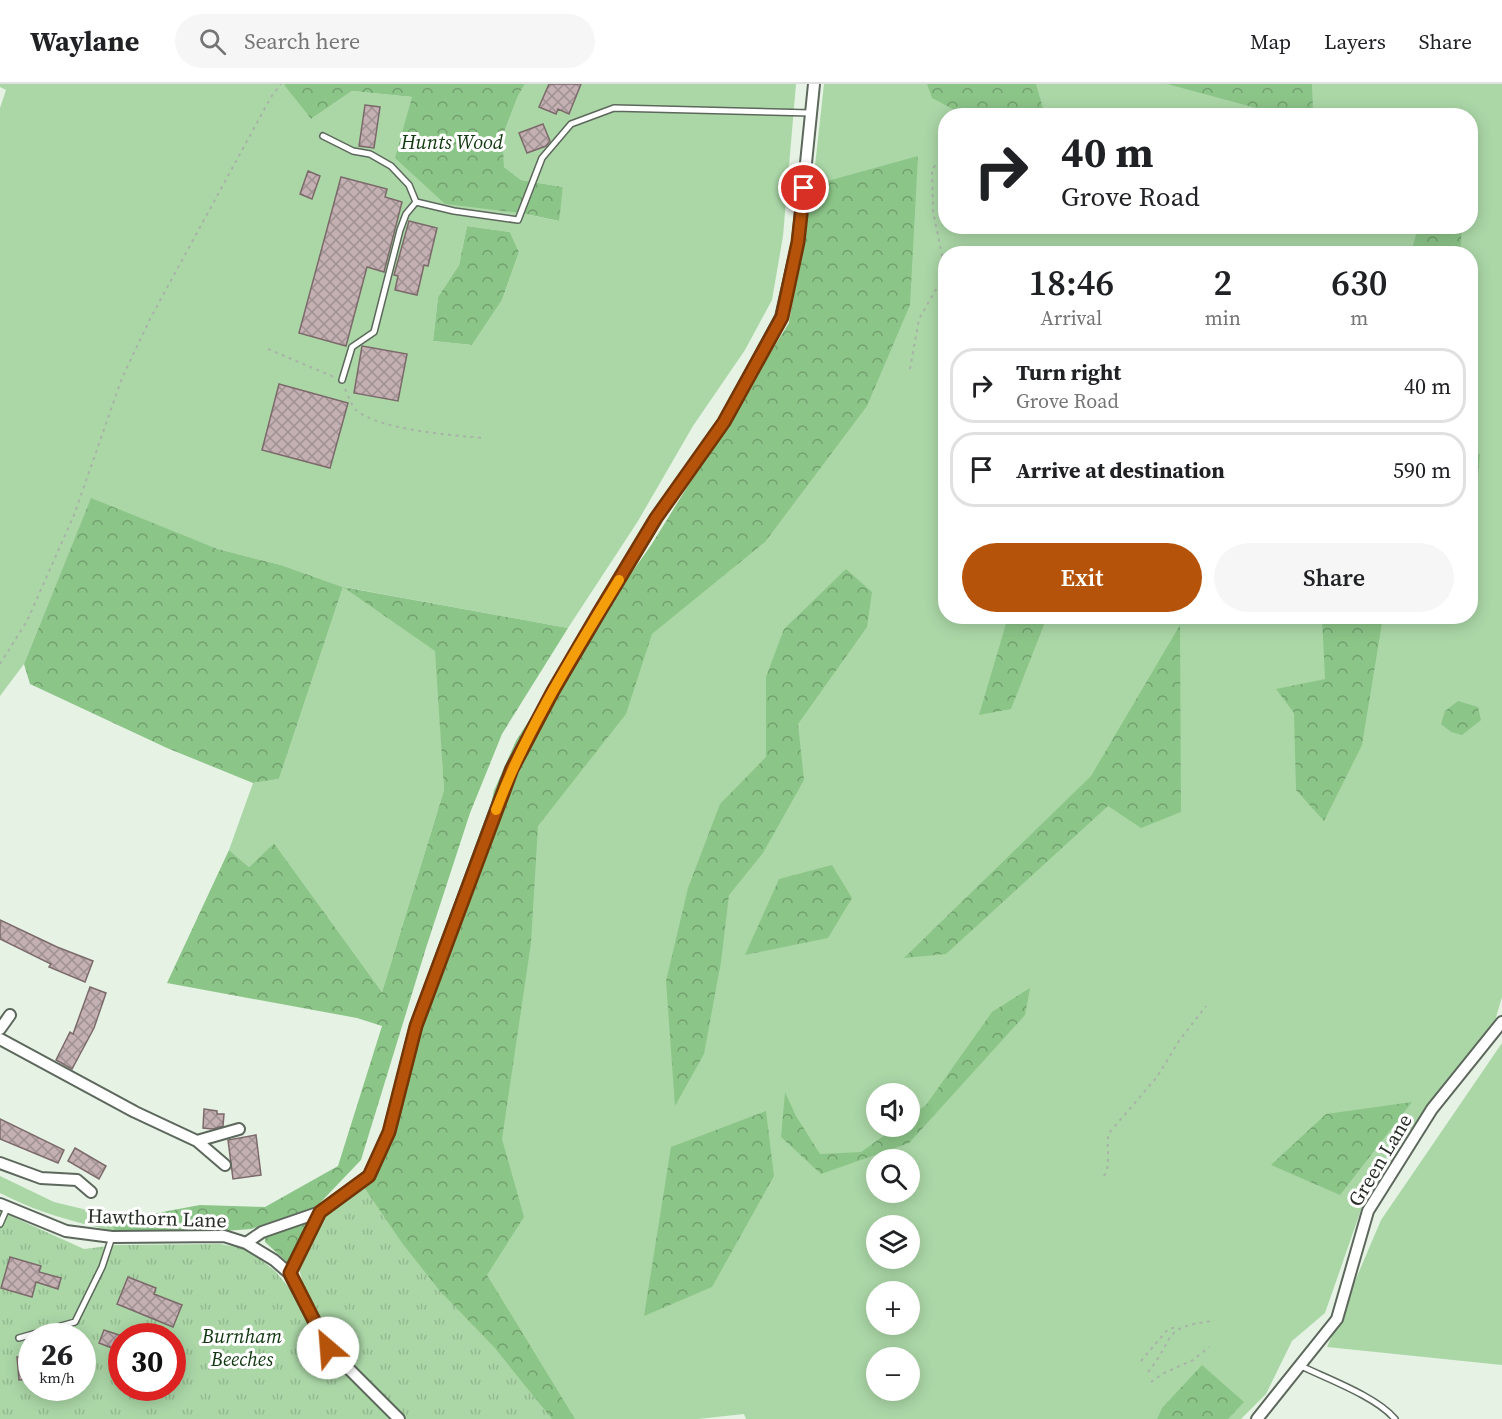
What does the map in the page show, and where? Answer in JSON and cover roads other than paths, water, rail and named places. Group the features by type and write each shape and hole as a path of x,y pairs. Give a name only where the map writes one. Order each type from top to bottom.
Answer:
{"street":[{"path":"246,1243 262,1232 320,1212 369,1176 389,1132 416,1026 512,769 553,691 598,614 656,518 724,422 782,317 798,242 814,84"},
{"path":"0,1029 10,1015"},
{"name":"Green Lane","path":"1257,1419 1337,1319 1368,1211 1432,1109 1502,1022"},
{"path":"0,1039 135,1113 197,1141 225,1165"},
{"path":"197,1141 239,1129"},
{"path":"0,1163 41,1178 77,1180 91,1192"},
{"name":"Hawthorn Lane","path":"3,1206 66,1231 112,1237 224,1236 246,1243 290,1273"},
{"path":"320,1212 290,1273 328,1348 399,1419"}],"lane":[{"path":"416,202 454,211 518,220 542,158 571,124 614,108 812,113"},
{"path":"323,136 353,151 370,154 391,166 409,185 416,202"},
{"path":"342,380 352,347 374,332 400,230 406,214 416,202"},
{"path":"0,1224 3,1206"},
{"path":"72,1323 75,1322 102,1268 112,1237"},
{"path":"1301,1366 1389,1411 1395,1419"}],"park label":[{"name":"Hunts Wood","path":"452,142"},
{"name":"Burnham Beeches","path":"242,1348"}]}
